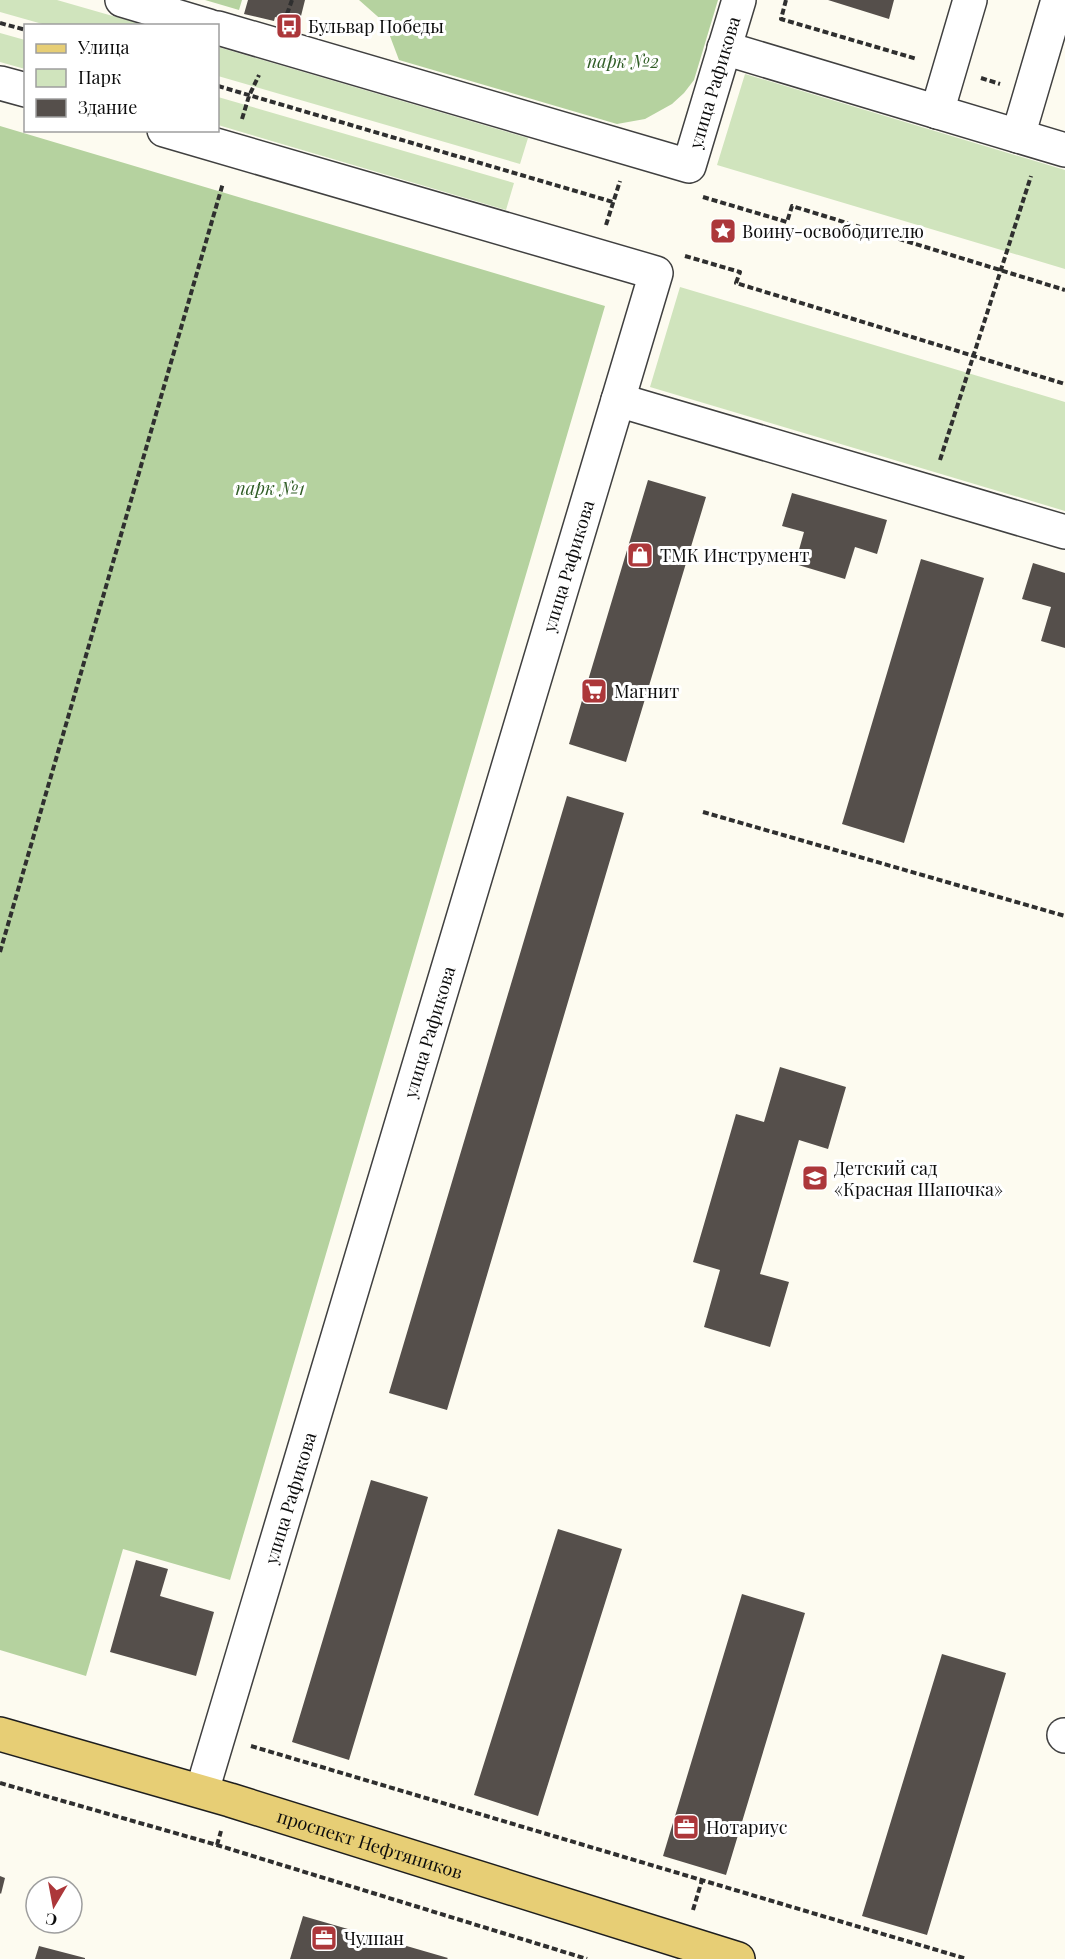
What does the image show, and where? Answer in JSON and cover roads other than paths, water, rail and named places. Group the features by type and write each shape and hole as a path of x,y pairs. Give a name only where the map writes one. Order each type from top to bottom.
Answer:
{"main road":[{"name":"проспект Нефтяников","path":"0,1734 202,1791 738,1959"}],"street":[{"path":"122,0 202,24"},
{"name":"улица Рафикова","path":"219,28 694,181 724,48 739,0"},
{"path":"937,112 970,0"},
{"path":"724,48 1042,143 1058,0"},
{"path":"0,83 24,89"},
{"name":"улица Рафикова","path":"171,132 233,151 670,264 618,400 202,1791"},
{"path":"618,400 1065,532"}],"place":[{"name":"Бульвар Победы","path":"289,26"},
{"name":"Воину-освободителю","path":"723,231"},
{"name":"ТМК Инструмент","path":"640,555"},
{"name":"Магнит","path":"594,691"},
{"name":"Детский сад «Красная Шапочка»","path":"815,1178"},
{"name":"Нотариус","path":"686,1827"},
{"name":"Чулпан","path":"324,1938"}],"park label":[{"name":"парк №2","path":"623,61"},
{"name":"парк №1","path":"270,488"}]}
